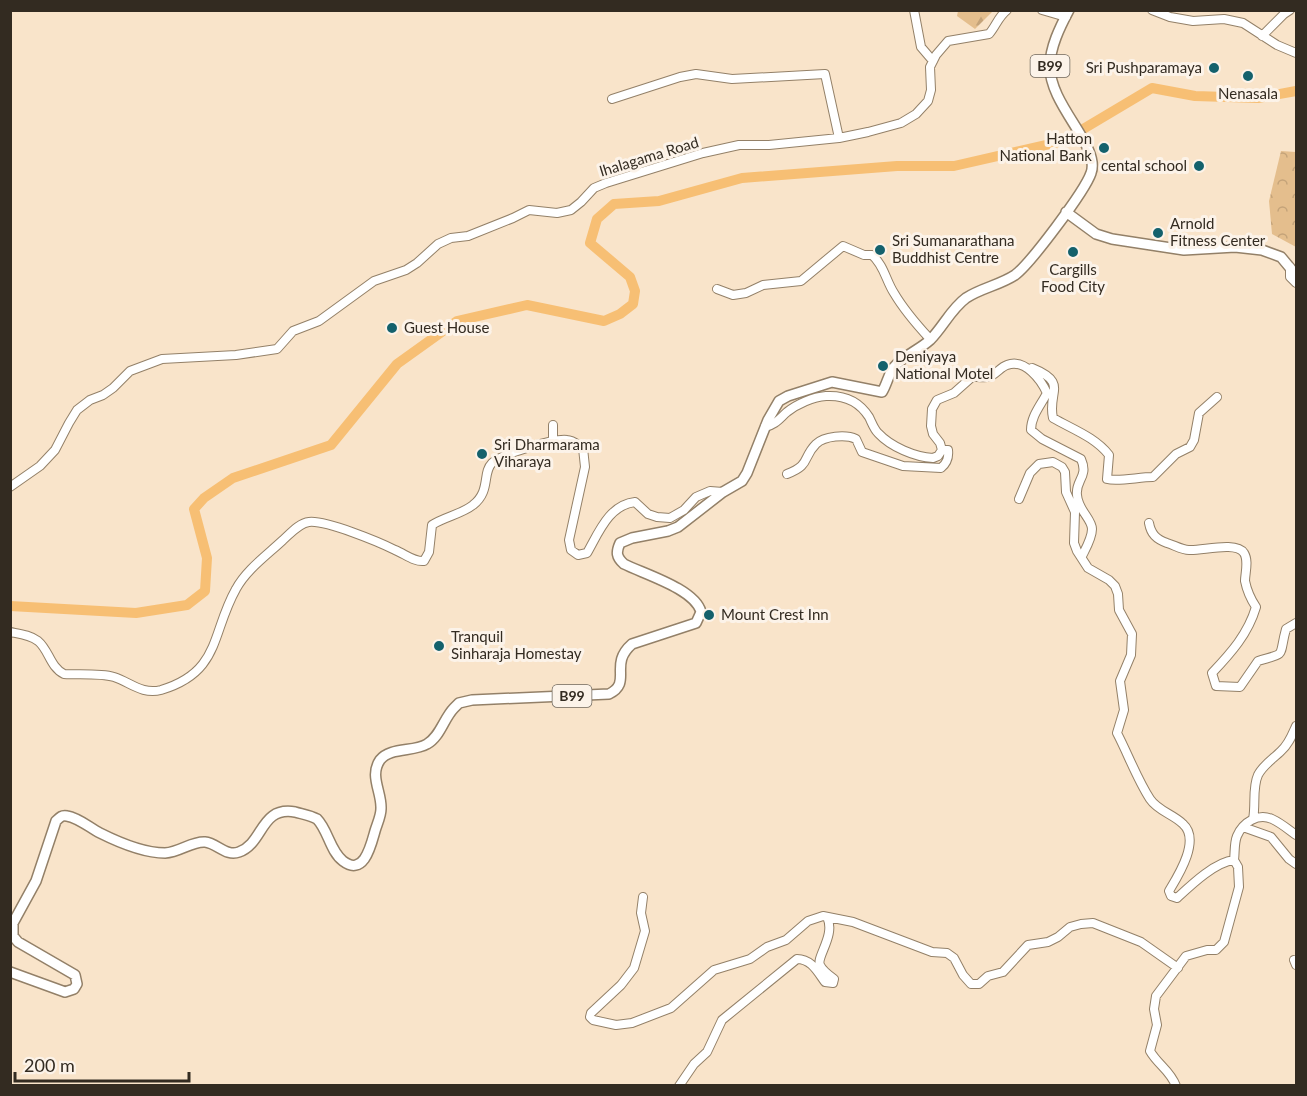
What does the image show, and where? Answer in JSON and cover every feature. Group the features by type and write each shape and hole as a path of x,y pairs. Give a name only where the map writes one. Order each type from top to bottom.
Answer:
{"main road":[{"name":"B99","path":"10,972 65,992 74,989 77,984 75,975 15,940 12,928 16,916 36,881 56,821 63,816 73,817 101,834 144,850 174,852 196,843 205,842 228,853 237,853 249,845 273,814 286,811 316,819 342,860 353,865 362,863 370,851 381,812 375,775 381,758 391,753 430,743 459,703 472,700 609,694 620,685 620,662 626,649 632,644 696,623 701,612 696,601 675,587 624,564 616,553 620,543 624,540 678,527 723,492 742,481 779,401 794,393 837,382 882,392 896,364 930,339 968,297 1013,276 1022,269 1066,212 1092,172 1092,156 1058,98 1050,75 1053,47 1067,14"},
{"path":"1066,212 1089,230 1102,236 1184,250 1249,248 1275,253 1293,271"}],"street":[{"path":"914,10 921,46 933,61 948,41 989,34 999,17 1007,10"},
{"path":"1041,10 1067,14"},
{"path":"1152,10 1170,17 1193,21 1224,19 1243,23 1277,45 1296,53"},
{"path":"1262,36 1290,10"},
{"name":"Ihalagama Road","path":"10,487 40,466 55,450 77,410 113,388 130,371 162,359 236,355 277,349 286,336 293,331 320,321 374,281 406,270 438,244 451,238 468,236 529,210 557,213 570,210 594,188 624,177 703,153 739,145 769,145 839,138 901,123 916,114 928,101 931,90 930,67 933,61"},
{"path":"612,99 696,74 732,79 825,74 839,138"},
{"path":"717,289 733,295 763,285 801,281 843,246 864,255 872,255 879,260 893,292 914,322 930,339"},
{"path":"1293,271 1290,277 1296,283"},
{"path":"765,427 773,426 788,411 810,399 824,396 843,397 859,404 876,431 884,439 900,448 933,458 938,456 942,450 931,426 933,409 937,400 954,393 972,377 989,377 1006,365 1013,364 1040,371 1053,381 1056,389 1051,408 1053,418 1090,438 1103,448 1108,455 1107,478 1114,481 1132,477 1153,477 1176,454 1190,447 1194,440 1199,413 1217,397"},
{"path":"1025,367 1041,380 1047,393 1034,415 1031,430 1042,439 1081,459 1084,465 1085,473 1077,487 1077,495 1080,509 1092,524 1092,532 1082,556"},
{"path":"553,424 553,440"},
{"path":"787,474 804,466 818,442 843,435 856,439 862,452 903,466 941,468 949,456 948,450 942,450"},
{"path":"10,632 29,636 40,642 57,670 64,674 114,677 133,687 159,690 189,677 203,665 216,642 237,586 255,565 302,524 315,522 336,527 395,549 418,562 424,561 429,552 432,525 478,501 486,490 492,463 517,451 553,440 566,439 583,448 585,455 585,467 569,540 571,550 578,555 587,553 613,512 624,503 635,502 648,514 670,518 684,510 696,497 710,491 723,492"},
{"path":"1018,499 1030,473 1039,464 1053,462 1062,467 1065,472 1066,492 1075,512 1074,543 1088,568 1115,586 1119,610 1132,634 1131,655 1120,681 1124,710 1117,733 1151,800 1162,811 1184,824 1189,832 1183,867 1169,891 1171,896 1177,898 1197,880 1227,861 1234,860"},
{"path":"1149,523 1151,532 1159,540 1187,551 1225,547 1238,549 1244,554 1247,564 1245,578 1247,593 1256,607 1237,646 1212,673 1216,686 1240,687 1258,661 1278,655 1286,629 1296,623"},
{"path":"1253,819 1256,806 1255,784 1258,774 1283,749 1296,726"},
{"path":"1176,1086 1172,1074 1154,1059 1150,1050 1157,1025 1154,1009 1156,996 1186,956 1216,950 1224,942 1239,887 1238,867 1234,860 1237,837 1243,827 1253,819 1261,817 1272,819 1296,835"},
{"path":"1243,827 1271,837 1296,864"},
{"path":"643,897 641,913 645,931 634,968 621,985 591,1014 590,1017 593,1020 616,1025 632,1023 671,1008 714,970 750,959 767,947 786,940 808,921 823,916 853,922 932,951 947,953 954,958 971,984 979,984 988,976 1003,972 1028,945 1048,942 1070,927 1081,924 1093,924 1141,942 1178,968"},
{"path":"679,1086 694,1064 707,1052 722,1020 797,959 804,959 811,963 825,982 833,983 834,979 820,966 819,962 828,940 830,922 828,917"}],"green space":[{"path":"958,11 992,12 975,29 957,16"},
{"path":"1281,151 1296,152 1296,247 1272,234 1269,201"}],"waterway":[{"path":"10,606 136,613 187,605 205,591 207,558 194,509 204,498 233,478 331,445 397,364 457,321 527,305 604,321 620,314 633,304 635,291 630,277 590,243 597,219 614,204 659,201 742,178 897,166 954,166 1063,141 1152,88 1195,96 1258,98 1296,91"}],"place":[{"name":"Sri Pushparamaya","path":"1214,68"},
{"name":"Nenasala","path":"1248,76"},
{"name":"Hatton National Bank","path":"1104,148"},
{"name":"cental school","path":"1199,166"},
{"name":"Arnold Fitness Center","path":"1158,233"},
{"name":"Sri Sumanarathana Buddhist Centre","path":"880,250"},
{"name":"Cargills Food City","path":"1073,252"},
{"name":"Guest House","path":"392,328"},
{"name":"Deniyaya National Motel","path":"883,366"},
{"name":"Sri Dharmarama Viharaya","path":"482,454"},
{"name":"Mount Crest Inn","path":"709,615"},
{"name":"Tranquil Sinharaja Homestay","path":"439,646"}]}
